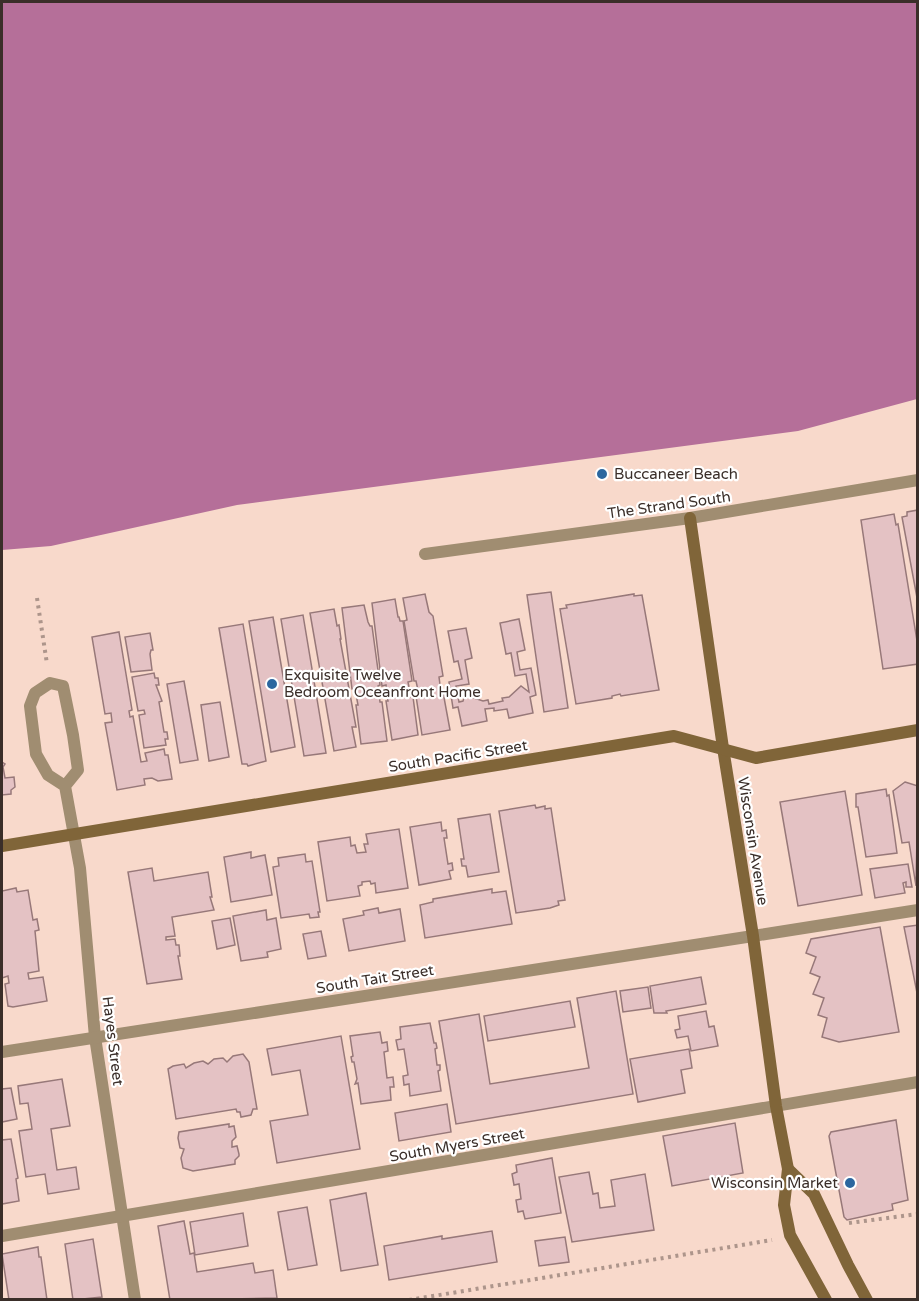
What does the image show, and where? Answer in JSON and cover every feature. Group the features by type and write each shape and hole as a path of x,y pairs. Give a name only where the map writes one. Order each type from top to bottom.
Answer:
{"main road":[{"name":"Wisconsin Avenue","path":"690,518 753,936 776,1106 788,1169 784,1205 790,1236 826,1299"},
{"name":"South Pacific Street","path":"2,846 674,736 756,758 918,730"},
{"path":"788,1169 814,1194 867,1299"}],"street":[{"name":"The Strand South","path":"425,554 690,518 918,480"},
{"path":"50,683 63,687 73,735 78,770 65,786 48,775 36,754 30,705 35,693 50,683"},
{"name":"Hayes Street","path":"65,786 81,868 95,1037 135,1299"},
{"name":"South Tait Street","path":"2,1052 918,910"},
{"name":"South Myers Street","path":"2,1236 918,1082"}],"path":[{"path":"37,598 50,683"},
{"path":"831,1227 863,1220 918,1214"},
{"path":"409,1299 790,1236"}],"shaded area":[{"path":"2,2 917,2 917,399 798,431 237,505 51,546 2,550"}],"building":[{"path":"918,510 918,603 902,517 907,516 907,512"},
{"path":"894,514 896,525 898,524 918,647 918,664 883,669 861,520"},
{"path":"551,592 568,708 544,712 527,595"},
{"path":"425,594 429,612 433,616 443,676 439,677 441,692 443,692 450,730 422,735 416,696 419,695 416,681 414,681 404,621 407,620 403,598"},
{"path":"634,594 634,596 642,595 659,690 621,696 620,694 612,698 576,704 560,609 567,608 566,605"},
{"path":"395,599 398,617 400,621 403,621 412,681 408,682 411,697 413,697 418,735 392,740 386,685 382,686 372,603"},
{"path":"364,605 368,622 372,626 380,702 382,702 387,741 361,744 356,705 358,705 355,689 352,689 342,608"},
{"path":"334,609 337,626 339,625 356,727 352,727 356,747 334,751 310,613"},
{"path":"303,615 326,753 304,756 281,619"},
{"name":"Exquisite Twelve Bedroom Oceanfront Home","path":"273,617 295,747 271,752 249,621"},
{"path":"519,619 525,650 517,652 520,670 531,668 536,695 530,697 533,713 509,718 507,709 494,711 494,708 485,709 487,721 462,726 458,707 453,708 449,682 462,679 458,661 454,662 448,631 466,628 472,658 465,660 469,684 456,686 459,702 463,701 465,695 483,701 488,700 489,704 503,701 502,698 509,697 521,686 529,692 526,674 515,676 511,653 506,654 500,623"},
{"path":"243,624 266,761 248,766 242,764 219,628"},
{"path":"119,632 132,710 129,711 130,717 133,716 141,762 147,761 145,753 164,749 165,755 168,755 172,779 158,781 152,778 144,779 145,785 117,790 105,723 112,722 111,713 105,714 92,637"},
{"path":"150,633 153,650 150,654 152,670 131,672 125,637"},
{"path":"154,673 155,678 158,678 159,685 156,685 162,701 159,702 164,732 167,732 168,739 165,739 166,745 144,748 139,715 145,714 144,710 138,711 132,677"},
{"path":"184,681 198,760 180,763 167,684"},
{"path":"220,702 229,757 209,761 201,705"},
{"path":"2,762 5,764 3,767 5,778 14,777 15,787 11,790 11,794 2,795"},
{"path":"905,782 918,786 916,886 909,842 902,843 893,791"},
{"path":"886,789 887,796 889,795 897,853 866,857 858,807 856,807 856,794"},
{"path":"845,791 862,895 798,906 780,802"},
{"path":"535,805 536,808 545,806 545,809 551,808 565,900 558,901 559,905 550,908 516,913 499,811"},
{"path":"490,814 499,872 468,877 466,866 462,866 461,859 464,859 458,819"},
{"path":"441,822 442,831 446,830 447,838 444,838 448,864 452,863 453,870 449,871 451,879 419,885 410,827"},
{"path":"399,829 408,888 376,893 375,883 362,882 362,885 358,886 360,896 327,901 318,842 350,837 351,846 355,845 357,853 366,852 364,844 368,844 366,834"},
{"path":"251,852 251,858 265,855 272,895 231,902 224,857"},
{"path":"305,854 306,862 312,861 319,917 310,918 309,914 281,918 273,867 279,866 278,858"},
{"path":"908,864 912,887 906,887 906,882 903,883 905,893 875,898 870,869"},
{"path":"152,868 154,881 208,872 212,897 210,897 214,910 172,917 175,936 166,937 166,940 175,939 176,945 179,945 180,956 178,956 182,979 147,984 128,872"},
{"path":"16,888 17,892 28,890 33,920 37,919 39,930 35,931 39,971 28,973 29,979 43,977 47,1001 13,1007 8,1006 5,984 9,983 8,976 2,978 2,891"},
{"path":"492,889 492,893 506,891 512,924 425,938 420,905 433,902 433,899"},
{"path":"378,908 379,913 400,909 405,941 349,951 343,919 364,915 363,911"},
{"path":"266,910 267,920 276,918 281,949 267,952 268,957 241,961 233,916"},
{"path":"230,918 235,945 217,949 212,921"},
{"path":"918,925 918,993 917,993 904,927"},
{"path":"880,927 899,1032 839,1042 822,1037 827,1018 818,1015 824,998 813,994 820,977 810,973 816,957 806,953 811,939"},
{"path":"321,931 326,956 308,959 303,934"},
{"path":"701,977 706,1004 666,1011 667,1013 654,1013 650,986"},
{"path":"648,987 651,1008 623,1012 620,991"},
{"path":"616,991 633,1094 456,1124 439,1021 479,1014 490,1084 589,1068 577,998"},
{"path":"570,1001 575,1027 488,1041 484,1016"},
{"path":"706,1011 709,1027 714,1026 718,1046 691,1051 688,1036 677,1038 675,1030 680,1029 678,1016"},
{"path":"430,1023 437,1048 435,1049 437,1065 440,1065 438,1071 441,1091 410,1096 409,1084 404,1085 403,1076 408,1075 404,1049 398,1050 396,1040 401,1039 400,1027"},
{"path":"380,1032 382,1043 387,1042 388,1051 384,1052 387,1078 393,1077 394,1087 390,1087 391,1100 361,1104 358,1083 355,1084 357,1079 351,1057 353,1056 350,1036"},
{"path":"341,1036 360,1149 277,1163 270,1121 308,1115 300,1070 272,1075 267,1049"},
{"path":"689,1049 692,1068 681,1070 685,1093 638,1102 630,1059"},
{"path":"243,1054 249,1062 257,1109 253,1109 251,1115 241,1117 240,1112 236,1109 176,1119 168,1069 184,1064 186,1068 203,1061 208,1064 214,1059 223,1058 227,1062 233,1056"},
{"path":"62,1079 70,1126 51,1129 57,1170 76,1167 79,1189 48,1194 45,1174 26,1177 19,1131 32,1129 28,1103 20,1104 18,1086"},
{"path":"11,1088 17,1119 2,1122 2,1089"},
{"path":"447,1104 451,1132 399,1141 395,1113"},
{"path":"896,1120 908,1200 892,1204 893,1210 847,1220 844,1217 829,1136 831,1132"},
{"path":"735,1123 743,1173 672,1186 663,1136"},
{"path":"229,1124 229,1127 234,1126 236,1137 232,1141 232,1147 237,1146 239,1154 235,1164 193,1171 183,1168 181,1158 184,1149 180,1148 179,1132"},
{"path":"11,1139 18,1178 16,1179 19,1201 2,1204 2,1140"},
{"path":"552,1158 561,1213 525,1219 523,1211 518,1212 516,1200 521,1199 519,1184 514,1185 512,1174 517,1172 516,1165"},
{"path":"589,1172 593,1194 598,1193 600,1208 615,1206 611,1180 645,1174 654,1230 572,1242 559,1177"},
{"path":"366,1193 378,1265 341,1271 330,1200"},
{"path":"307,1207 317,1265 288,1270 278,1212"},
{"path":"243,1213 248,1246 195,1255 190,1222"},
{"path":"184,1221 190,1254 194,1253 197,1272 253,1263 255,1273 273,1270 277,1298 170,1300 158,1226"},
{"path":"492,1231 497,1262 389,1280 384,1246 442,1236 442,1239"},
{"path":"565,1237 569,1262 539,1266 535,1241"},
{"path":"93,1239 102,1297 73,1300 65,1244"},
{"path":"38,1247 47,1300 9,1300 2,1254"}],"place":[{"name":"Buccaneer Beach","path":"602,474"},
{"name":"Exquisite Twelve Bedroom Oceanfront Home","path":"272,684"},
{"name":"Wisconsin Market","path":"850,1183"}]}
